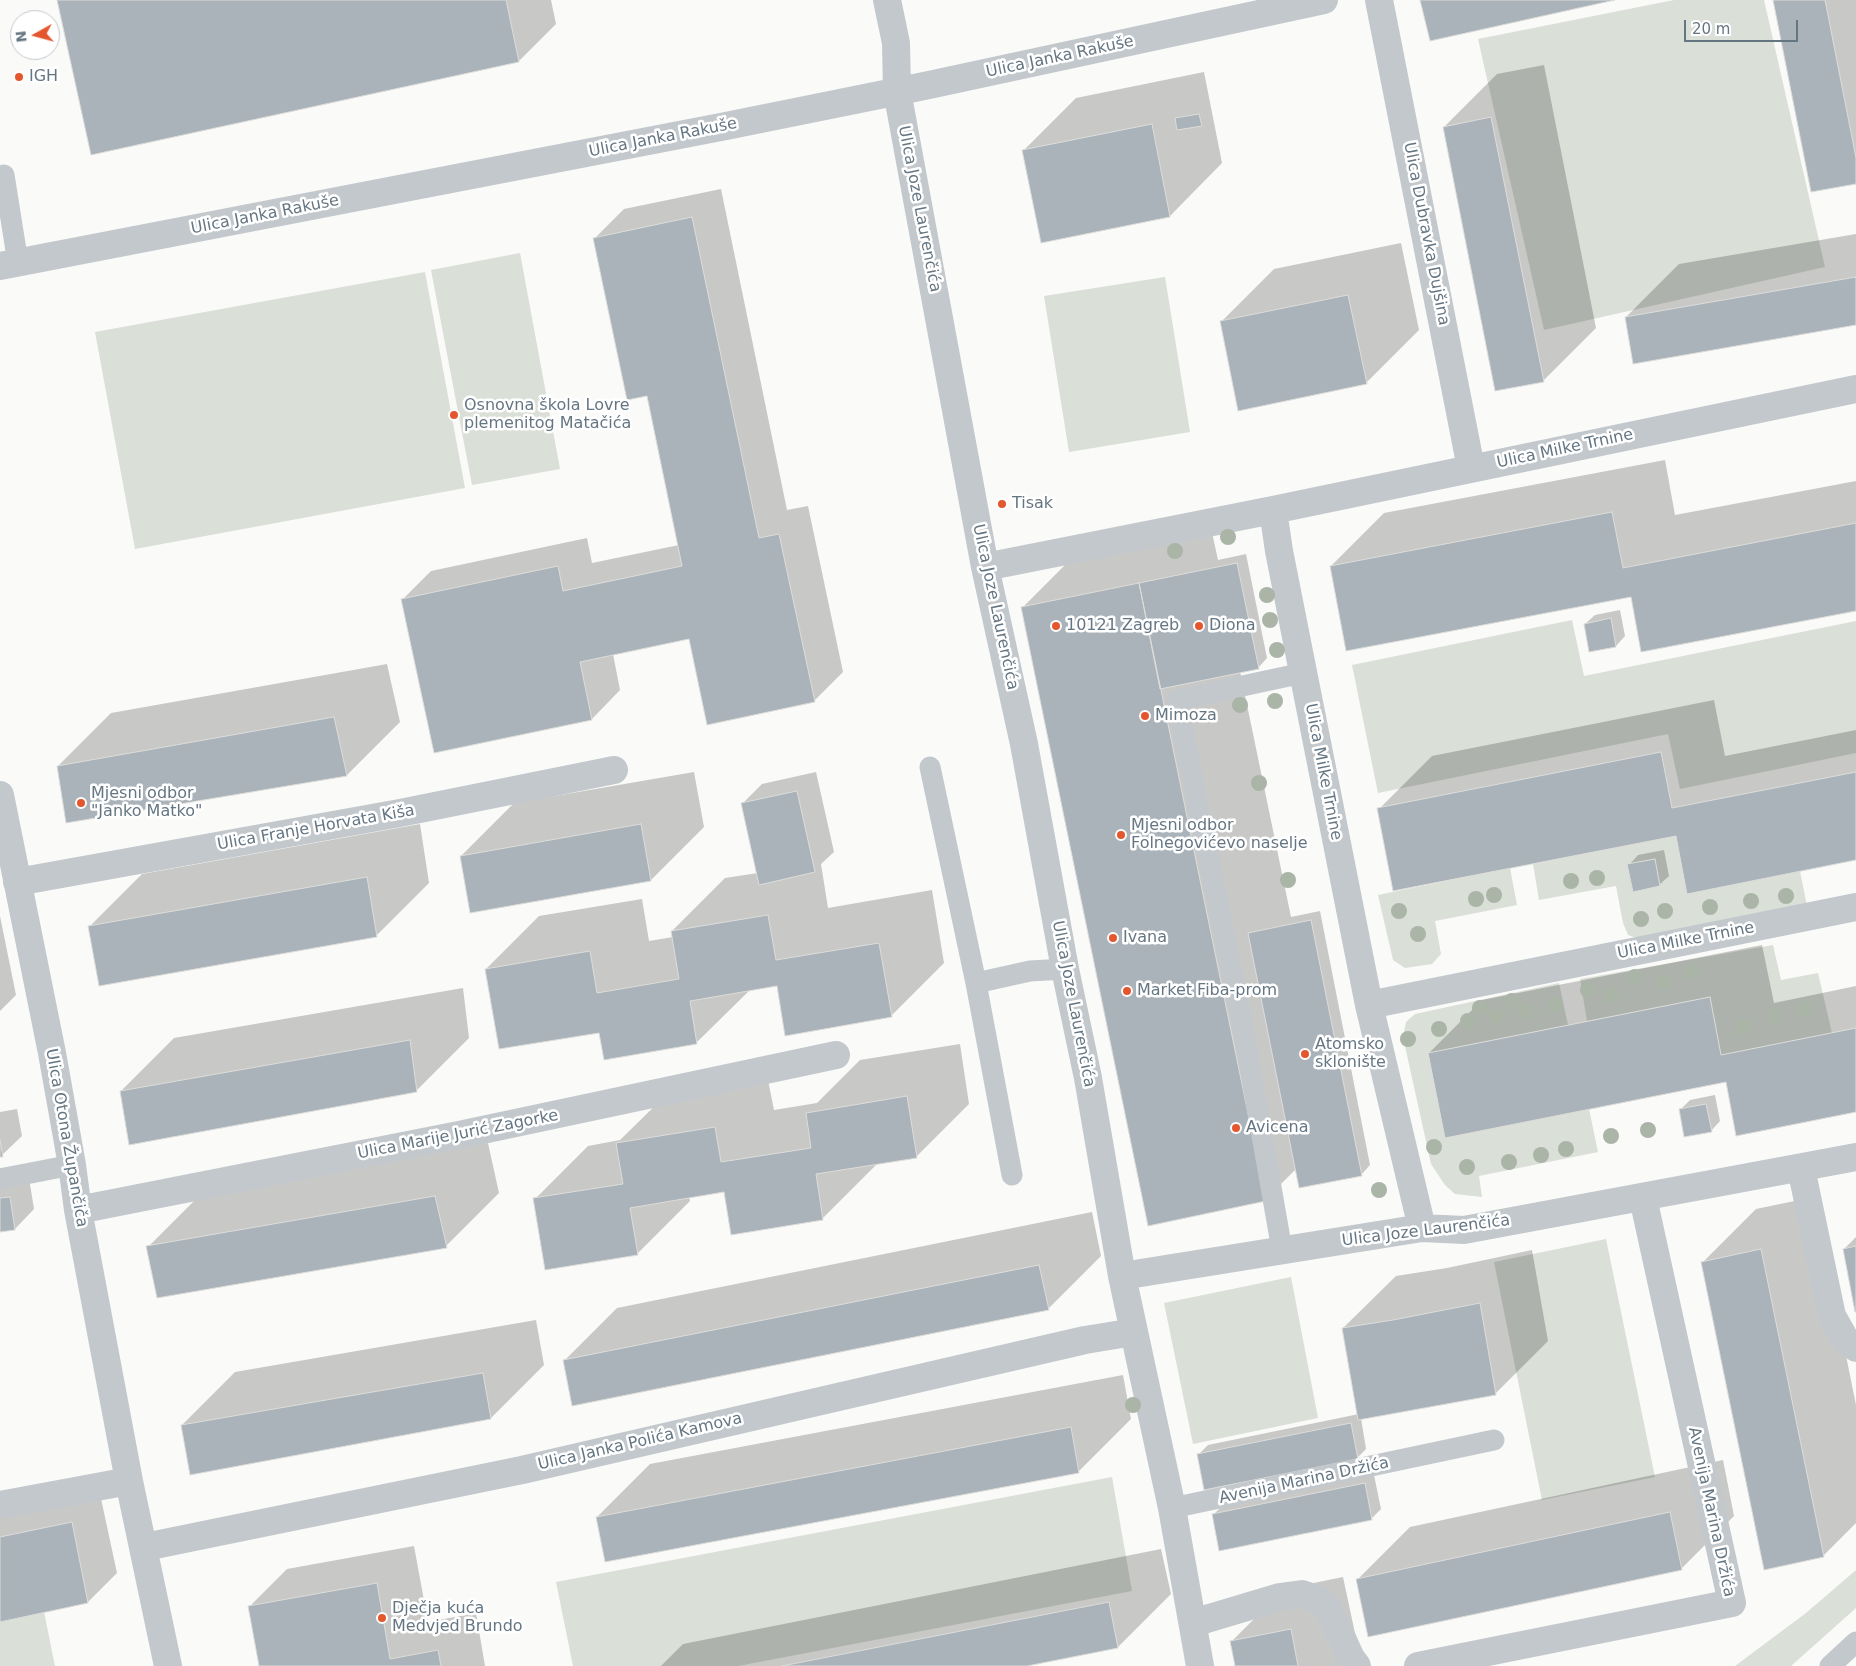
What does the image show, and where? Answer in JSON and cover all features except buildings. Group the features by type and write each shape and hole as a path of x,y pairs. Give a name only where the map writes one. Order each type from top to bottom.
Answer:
{"street":[{"name":"Ulica Joze Laurenčića","path":"887,0 896,43 897,92 986,567 1024,744 1065,969 1088,1078 1122,1276 1422,1228 1464,1230 1856,1157"},
{"name":"Ulica Janka Rakuše","path":"9,264 897,92 1324,0"},
{"name":"Ulica Dubravka Dujšina","path":"1379,0 1471,468"},
{"name":"Ulica Milke Trnine","path":"986,567 1274,510 1856,388"},
{"name":"Ulica Milke Trnine","path":"1274,510 1279,551 1369,1005 1422,1228"},
{"name":"Ulica Franje Horvata Kiša","path":"17,882 400,812 614,770"},
{"name":"Ulica Otona Župančiča","path":"0,795 52,1053 78,1210 130,1481 168,1666"},
{"name":"Ulica Milke Trnine","path":"1369,1005 1856,907"},
{"name":"Ulica Marije Jurić Zagorke","path":"78,1210 449,1137 836,1055"},
{"path":"1801,1168 1832,1316 1845,1339 1856,1348"},
{"name":"Avenija Marina Držića","path":"1418,1666 1732,1603 1643,1198"},
{"path":"1122,1276 1172,1508 1200,1666"},
{"name":"Ulica Janka Polića Kamova","path":"144,1547 522,1470 1086,1340 1134,1332"},
{"path":"0,1505 130,1481"},
{"path":"1193,1623 1280,1597 1302,1594 1320,1600 1331,1614 1351,1658 1357,1666"}],"lane":[{"path":"0,176 4,175 9,264"},
{"path":"1282,1250 1246,1044 1177,700 1303,673"},
{"path":"930,767 976,983 1012,1176"},
{"path":"976,983 1030,971 1065,969"},
{"path":"0,1179 72,1165"},
{"name":"Avenija Marina Držića","path":"1172,1508 1494,1440"},
{"path":"1830,1666 1856,1642"}],"shaded area":[{"path":"1674,0 1764,0 1825,267 1544,330 1478,39"},
{"path":"520,253 560,469 472,485 431,270"},
{"path":"425,272 465,488 135,549 95,332"},
{"path":"1165,277 1190,432 1069,452 1044,296"},
{"path":"1572,620 1584,676 1856,621 1856,753 1680,789 1668,734 1378,793 1352,665"},
{"path":"1676,836 1688,894 1800,871 1807,906 1642,940 1628,935 1623,923 1616,886 1539,900 1533,864","holes":["1654,859 1660,886 1633,892 1627,864"]},
{"path":"1510,868 1517,905 1435,921 1441,954 1432,964 1405,968 1393,960 1378,895"},
{"path":"1773,945 1781,980 1818,973 1832,1033 1721,1055 1710,997 1587,1021 1580,979"},
{"path":"1559,983 1568,1025 1428,1053 1445,1138 1589,1109 1598,1152 1479,1176 1482,1197 1455,1194 1445,1185 1431,1164 1403,1037 1406,1022 1415,1014"},
{"path":"1606,1239 1655,1477 1542,1500 1494,1262"},
{"path":"1291,1277 1318,1418 1193,1444 1164,1303"},
{"path":"1112,1477 1132,1591 738,1666 573,1666 556,1582"},
{"path":"1856,1570 1856,1608 1791,1666 1735,1666 1806,1613"},
{"path":"44,1612 55,1666 0,1666 0,1622"}],"place":[{"name":"IGH","path":"19,77"},
{"name":"Osnovna škola Lovre plemenitog Matačića","path":"454,415"},
{"name":"Tisak","path":"1002,504"},
{"name":"10121 Zagreb","path":"1056,626"},
{"name":"Diona","path":"1199,626"},
{"name":"Mimoza","path":"1145,716"},
{"name":"Mjesni odbor \"Janko Matko\"","path":"81,803"},
{"name":"Mjesni odbor Folnegovićevo naselje","path":"1121,835"},
{"name":"Ivana","path":"1113,938"},
{"name":"Market Fiba-prom","path":"1127,991"},
{"name":"Atomsko sklonište","path":"1305,1054"},
{"name":"Avicena","path":"1236,1128"},
{"name":"Dječja kuća Medvjed Brundo","path":"382,1618"}]}
